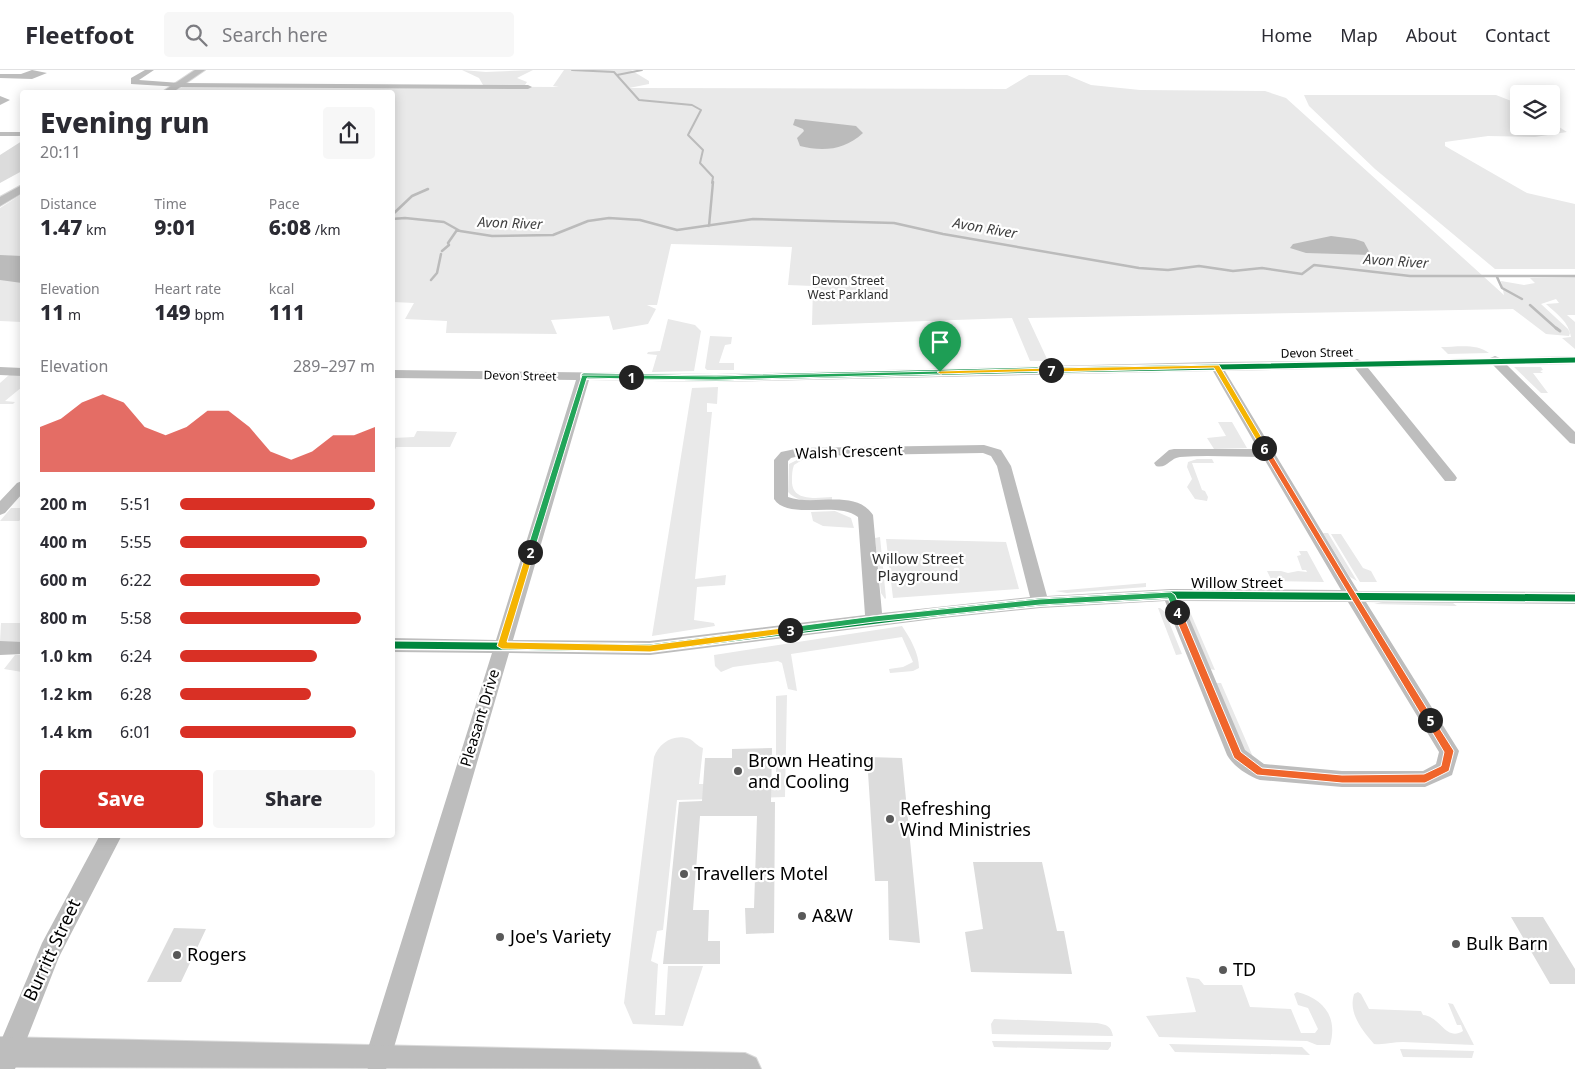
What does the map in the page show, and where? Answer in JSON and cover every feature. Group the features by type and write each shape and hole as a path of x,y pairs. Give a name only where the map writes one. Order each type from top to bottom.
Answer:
{"main road":[{"path":"171,90 201,70"},
{"path":"1,202 20,189"},
{"path":"3,1058 377,1061 745,1069"}],"street":[{"path":"150,70 134,80 134,82 528,87"},
{"path":"0,76 22,76"},
{"path":"0,98 6,100 0,103"},
{"path":"0,134 20,134"},
{"path":"1495,360 1575,440"},
{"name":"Devon Street","path":"395,374 716,378 1495,360 1575,360"},
{"path":"1357,363 1450,478"},
{"path":"1171,595 1232,744 1241,759 1260,772 1342,779 1425,778 1445,768 1449,751 1353,596 1216,366"},
{"path":"0,372 20,372"},
{"name":"Pleasant Drive","path":"377,1061 584,376"},
{"name":"Walsh Crescent","path":"874,619 865,515 861,510 852,506 798,505 788,504 781,499 781,460 786,455 800,452 875,449 984,449 996,453 1004,466 1040,602"},
{"path":"1161,464 1174,453 1267,453"},
{"path":"0,510 20,488"},
{"name":"Willow Street","path":"395,645 650,648 874,619 1040,602 1171,595 1575,598"},
{"path":"0,648 20,648"},
{"name":"Burritt Street","path":"3,1058 50,951 109,838"}],"green space":[{"path":"462,70 486,72 533,70 517,78 527,82 525,85 483,85 479,78"},
{"name":"Devon Street West Parkland","path":"564,70 631,70 649,81 649,84 629,88 1006,89 1029,75 1067,75 1091,85 1140,90 1265,91 1286,98 1504,295 1501,281 1524,285 1535,283 1530,278 1575,277 1575,315 1567,315 1575,322 1575,349 1562,338 1571,337 1568,327 1546,304 1559,303 1556,299 1541,304 1568,329 1569,336 1546,334 1513,309 1028,318 1048,361 1030,361 1012,318 812,325 813,286 788,285 792,247 671,244 657,305 647,305 656,309 648,324 613,330 609,316 551,320 557,334 446,333 447,321 405,319 414,303 395,302 395,90 177,90 184,86 559,87 553,86"},
{"path":"1304,95 1496,95 1510,100 1510,135 1548,135 1535,137 1488,136 1445,142 1445,146 1527,193 1575,204 1575,269 1495,269 1375,169 1309,106"},
{"path":"1560,128 1567,132 1560,133"},
{"path":"20,195 20,322 0,321 0,208"},
{"path":"668,319 695,325 701,331 694,371 652,372 657,355 647,354 648,352 660,351"},
{"path":"710,336 732,337 731,344 725,345 719,363 734,363 734,370 707,370 705,368"},
{"path":"1441,347 1472,347 1489,353 1448,354"},
{"path":"1514,367 1541,367 1543,370 1540,371 1543,373 1533,373 1548,393 1541,393"},
{"path":"9,375 20,375 20,389 5,401 15,402 13,404 0,404 0,383"},
{"path":"718,387 717,404 707,403 707,412 712,412 695,579 726,575 725,585 697,587 694,620 714,623 715,626 652,636 692,388"},
{"path":"1218,422 1232,422 1247,448 1214,449 1207,438 1226,436"},
{"path":"417,431 457,432 450,447 396,447 395,450 395,438 414,437"},
{"path":"827,456 827,459 802,460 794,465 792,480 793,487 800,495 812,498 832,497 832,501 803,500 792,496 788,492 789,464 803,457"},
{"path":"1197,459 1212,459 1214,463 1192,463 1202,490 1205,491 1208,497 1207,501 1195,499 1187,487 1192,479 1187,467 1188,462"},
{"path":"11,508 20,508 19,521 0,521"},
{"path":"835,511 851,518 854,528 823,526 813,521 811,512"},
{"path":"1323,533 1328,533 1357,581 1350,577"},
{"path":"1331,534 1341,534 1363,568 1371,571 1377,582 1360,582"},
{"path":"880,537 885,599 881,593 875,538"},
{"name":"Willow Street Playground","path":"886,539 1006,542 1019,589 893,598"},
{"path":"1299,551 1307,551 1324,582 1272,581 1267,571 1307,572 1302,570 1297,556 1301,555"},
{"path":"1146,583 1146,587 1067,593 1055,591"},
{"path":"1382,602 1453,603 1457,606 1374,604"},
{"path":"1187,607 1215,670 1210,669 1185,609"},
{"path":"1158,608 1165,612 1182,654 1176,655"},
{"path":"1,623 20,623 20,642 0,642"},
{"path":"902,626 916,651 919,668 913,671 890,673 889,669 903,667 913,662 902,637 791,654 797,691 788,689 782,663 778,661 733,667 721,672 715,666 714,655"},
{"path":"15,655 20,655 20,672 4,669"},
{"path":"1216,683 1221,683 1253,757 1244,750"},
{"path":"787,695 785,797 677,800 663,930 657,931 651,961 658,964 655,1015 665,1015 668,966 703,966 683,1026 633,1024 624,1003 656,752 668,740 684,737 703,748 699,784 776,784 776,696"},
{"path":"1186,977 1199,979 1204,985 1242,985 1250,1007 1291,1009 1301,1033 1315,1033 1318,1029 1308,1008 1298,1005 1294,994 1297,992 1315,999 1327,1011 1330,1018 1332,1035 1330,1045 1317,1045 1307,1041 1159,1037 1146,1016 1196,1012"},
{"path":"1358,992 1369,1009 1421,1011 1423,1015 1434,1019 1447,1031 1457,1034 1463,1031 1461,1025 1457,1025 1448,1003 1453,1004 1474,1045 1403,1042 1374,1044 1357,1021 1353,1008 1354,994"},
{"path":"994,1019 1097,1023 1108,1026 1113,1036 992,1034 991,1024"},
{"path":"992,1041 1111,1042 1111,1046 1108,1050 994,1047"},
{"path":"1169,1044 1302,1047 1310,1055 1175,1052"},
{"path":"1400,1049 1474,1051 1472,1058 1403,1057"}],"shaded area":[{"path":"795,119 856,126 863,133 856,139 841,146 825,149 809,148 800,146 797,138 804,131 793,125"},
{"path":"1331,236 1364,242 1371,255 1306,253 1290,248 1293,244"},
{"path":"0,255 20,256 20,283 0,280"}],"building":[{"path":"20,142 20,172 0,183 0,155"},
{"name":"Travellers Motel","path":"772,748 771,802 775,802 774,933 746,934 745,908 754,908 757,816 700,816 693,910 709,910 708,941 720,941 720,964 663,964 679,802 702,801 705,758 732,758 732,749"},
{"name":"Refreshing Wind Ministries","path":"867,757 902,758 920,943 889,940 888,881 875,881"},
{"path":"973,862 1042,862 1057,931 1064,931 1072,974 971,972 965,932 983,929"},
{"path":"1511,917 1543,917 1575,969 1575,984 1550,984"},
{"name":"Rogers","path":"174,928 206,929 181,982 147,982"}],"waterway":[{"path":"572,70 614,72 639,100 692,105 701,110 688,135 703,150 700,163 713,177 712,183"},
{"path":"617,75 642,70"},
{"path":"709,225 713,182"},
{"path":"395,212 412,196 428,189"},
{"name":"Avon River","path":"395,219 444,222 460,231 492,236 553,235 588,221 609,218 640,220 677,230 709,225"},
{"name":"Avon River","path":"709,225 753,219 894,223 943,234 1139,268 1168,270 1199,266 1233,271 1262,268 1302,274 1314,265 1410,276 1575,276"},
{"path":"442,251 449,245 448,243 457,230"},
{"path":"431,280 437,273 441,254"},
{"path":"1497,277 1502,288 1522,299"},
{"path":"1530,305 1557,329"},
{"path":"1556,328 1560,331"}],"cycle path":[{"path":"1060,370 1575,360"},
{"path":"584,376 716,378 1037,370"},
{"path":"395,645 650,648 942,612 1040,602 1171,595 1575,598"}],"place":[{"name":"Brown Heating and Cooling","path":"738,771"},
{"name":"Refreshing Wind Ministries","path":"890,819"},
{"name":"Travellers Motel","path":"684,874"},
{"name":"A&W","path":"802,916"},
{"name":"Joe's Variety","path":"500,937"},
{"name":"Bulk Barn","path":"1456,944"},
{"name":"Rogers","path":"177,955"},
{"name":"TD","path":"1223,970"}],"route":[{"path":"1216,366 1345,583 1449,751 1445,768 1425,778 1342,779 1260,772 1237,755 1171,595 1040,602 874,619 650,648 502,646 584,376 716,378 940,372 1216,366"}]}
